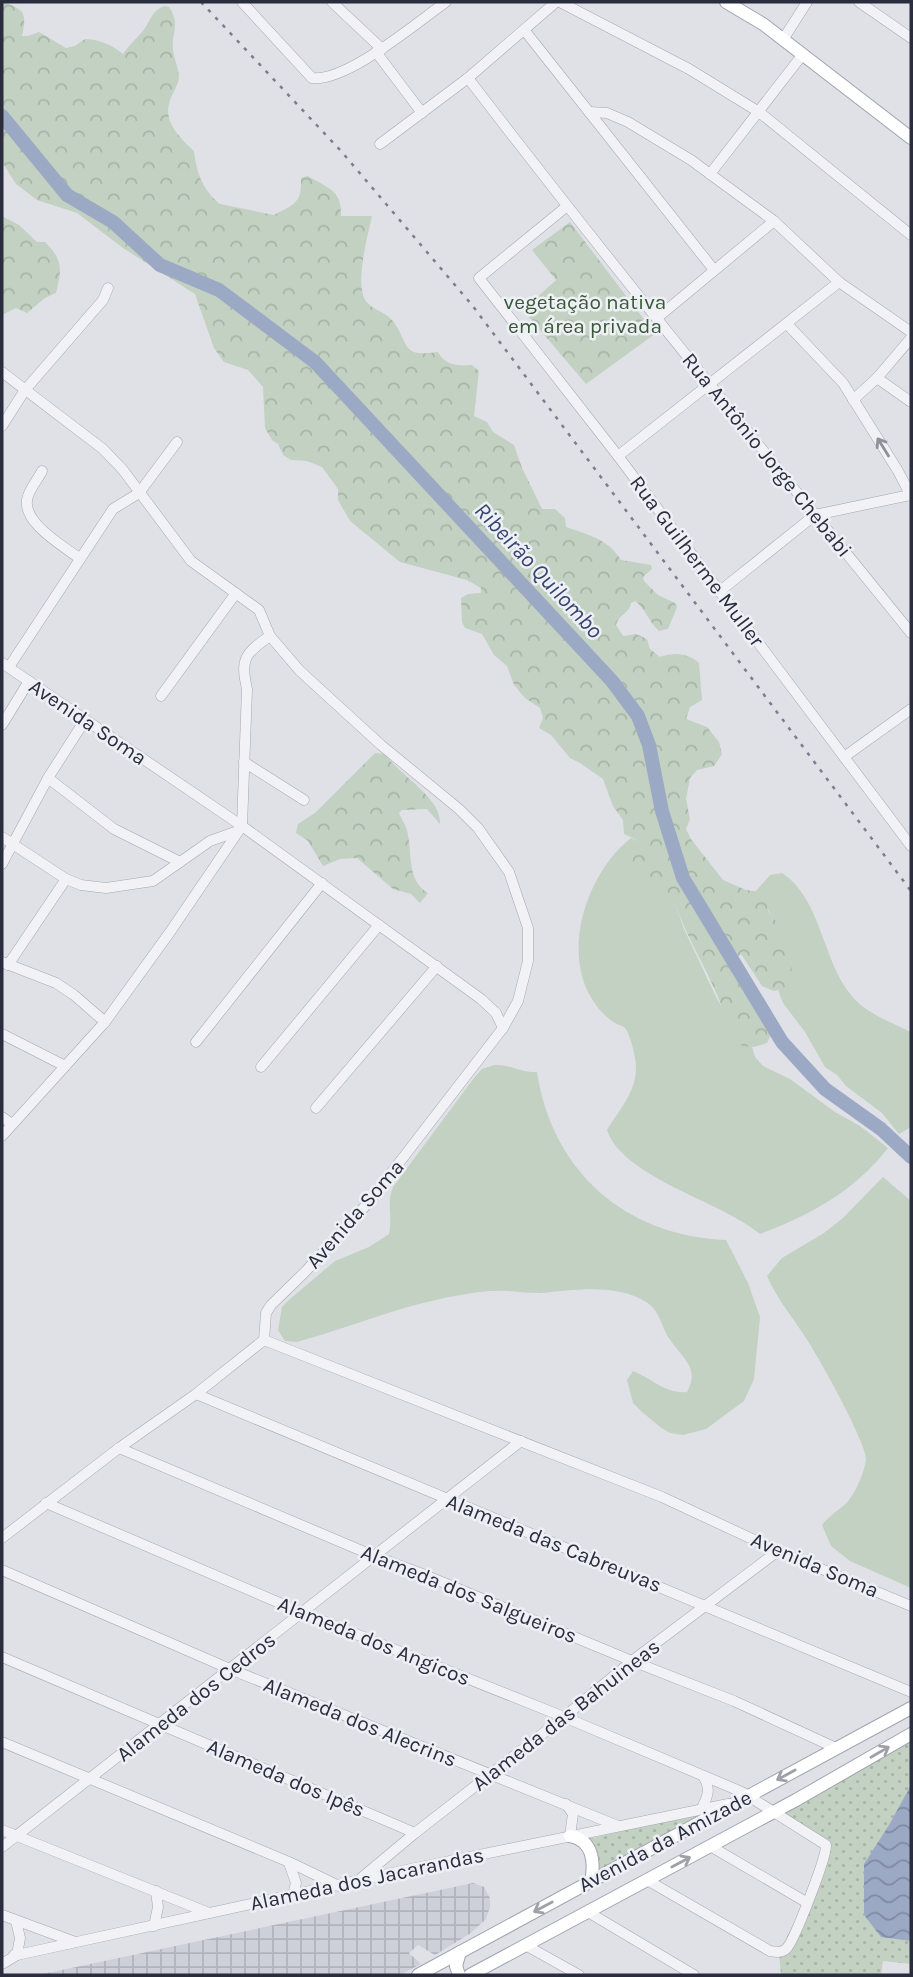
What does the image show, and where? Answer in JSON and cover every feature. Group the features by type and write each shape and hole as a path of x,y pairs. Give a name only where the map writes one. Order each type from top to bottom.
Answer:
{"main road":[{"path":"726,2 764,24 911,138"},
{"name":"Avenida da Amizade","path":"418,1975 435,1972 460,1952 911,1708"},
{"name":"Avenida da Amizade","path":"475,1974 911,1734"},
{"path":"570,1836 579,1838 589,1847 592,1861 591,1881"},
{"path":"459,1975 456,1966 460,1952"}],"street":[{"path":"242,2 312,78 332,77 379,50 446,2"},
{"path":"332,2 379,50 422,113"},
{"path":"380,144 468,78 558,2 689,69 759,111 911,235"},
{"path":"783,38 807,2"},
{"path":"859,2 911,38"},
{"path":"525,31 714,271"},
{"path":"710,174 803,54"},
{"name":"Rua Antônio Jorge Chebabi","path":"468,78 566,207 911,633"},
{"path":"589,112 607,113 628,122 710,174 774,221 839,282 911,332"},
{"name":"Rua Guilherme Muller","path":"566,207 479,278 618,456 911,846"},
{"path":"657,318 774,221"},
{"path":"618,456 839,282"},
{"path":"2,426 25,390 103,300 107,288"},
{"path":"720,591 816,515 911,495 833,371 787,324"},
{"path":"853,400 877,378 911,338"},
{"path":"2,372 103,449 191,561 259,610 270,636 300,671 478,828 509,872 520,901 529,943 528,961 518,1001 503,1028"},
{"path":"877,378 911,402"},
{"path":"5,665 113,509 139,493 177,442"},
{"path":"42,471 27,497 29,517 79,558"},
{"path":"161,696 236,593"},
{"path":"2,1136 105,1021 170,932 240,828 247,689 242,669 251,649 270,636"},
{"name":"Avenida Soma","path":"5,665 437,966 496,1013 503,1028 368,1203 271,1305 266,1314 264,1340 662,1497 778,1551 911,1606"},
{"path":"2,724 29,681"},
{"path":"844,757 911,709"},
{"path":"2,864 48,778 85,720"},
{"path":"244,762 304,800"},
{"path":"48,778 114,829 180,862"},
{"path":"2,836 66,879 92,887 121,887 153,881 210,841 240,828"},
{"path":"66,879 5,963 56,983 105,1021"},
{"path":"196,1042 321,883"},
{"path":"261,1067 379,925"},
{"path":"316,1108 437,966"},
{"path":"2,1034 65,1066"},
{"path":"2,1117 12,1124"},
{"path":"2,1538 264,1340"},
{"name":"Alameda das Cabreuvas","path":"196,1394 911,1692"},
{"name":"Alameda dos Cedros","path":"2,1847 162,1725 521,1441"},
{"name":"Alameda dos Salgueiros","path":"119,1448 374,1556 734,1701 836,1748"},
{"name":"Alameda dos Angicos","path":"46,1503 303,1613 564,1717 749,1796 826,1845 825,1860 806,1902"},
{"name":"Alameda das Bahuineas","path":"357,1882 632,1661 778,1551"},
{"name":"Alameda dos Alecrins","path":"2,1570 230,1669 618,1826"},
{"name":"Alameda dos Ipês","path":"2,1657 415,1833"},
{"path":"818,1740 821,1756"},
{"path":"2,1742 289,1862 339,1886"},
{"path":"702,1808 709,1794 703,1775"},
{"name":"Alameda dos Jacarandas","path":"2,1964 17,1955 76,1942 702,1808 736,1803"},
{"path":"566,1804 573,1814 570,1836"},
{"path":"2,1830 209,1913"},
{"path":"648,1880 770,1951 779,1952 786,1949 803,1917 806,1902 710,1846"},
{"path":"289,1862 296,1883 293,1895"},
{"path":"154,1926 158,1907 156,1891"},
{"path":"588,1913 694,1975"},
{"path":"2,1915 76,1942"},
{"path":"2,1957 17,1955 20,1938 16,1921"},
{"path":"527,1946 579,1975"}],"shaded area":[{"path":"473,1883 484,1887 490,1898 486,1919 471,1933 435,1955 418,1945 409,1953 421,1964 400,1975 38,1975"}],"green space":[{"path":"2,2 16,7 22,13 22,36 39,32 66,48 85,39 96,40 123,54 145,29 156,11 164,6 169,7 175,24 173,50 179,78 169,104 169,118 179,136 194,151 199,173 209,193 220,204 274,215 296,202 301,178 308,176 337,195 341,216 372,216 361,284 366,301 392,320 413,351 438,352 448,363 472,365 479,371 474,416 487,422 493,432 514,445 542,509 555,509 565,518 566,527 604,542 621,560 651,565 652,569 643,577 644,581 658,595 675,603 677,607 668,629 659,631 635,601 616,625 623,636 636,634 647,639 650,649 660,657 681,654 699,663 702,700 690,707 686,719 707,727 719,742 722,754 714,766 697,770 690,778 686,799 690,819 686,829 723,880 746,890 770,893 776,897 768,911 789,947 792,967 787,987 774,991 762,986 741,954 730,963 734,976 774,1028 767,1043 754,1047 742,1046 737,1040 675,903 644,886 633,875 627,858 639,841 624,834 623,820 613,806 603,779 570,758 551,735 539,728 543,718 540,708 525,698 514,685 507,666 494,655 482,634 465,628 462,622 461,598 468,594 481,593 481,588 467,580 400,562 350,521 338,500 338,489 322,467 307,461 291,460 283,455 278,444 272,440 265,428 263,387 248,370 224,362 214,348 195,294 123,248 77,213 37,200 16,184 2,162"},
{"path":"2,216 19,225 37,242 45,242 60,265 56,293 45,298 27,313 16,308 2,315"},
{"name":"vegetação nativa em área privada","path":"570,222 655,334 586,384 523,310 556,280 532,250"},
{"path":"375,753 385,754 427,796 439,814 440,824 427,809 402,810 399,813 407,832 413,874 421,888 428,893 420,903 411,894 393,889 357,858 340,859 323,866 308,841 296,833 298,824 315,813"},
{"path":"631,838 639,841 662,895 675,903 684,929 718,1001 752,1047 755,1057 763,1066 790,1079 888,1148 861,1177 830,1200 796,1219 760,1234 743,1222 675,1188 632,1162 617,1147 607,1130 633,1086 635,1060 627,1031 602,1013 585,985 579,940 590,893 615,853"},
{"path":"782,873 795,884 805,898 833,965 851,995 871,1012 911,1032 911,1127 899,1134 882,1113 825,1067 805,1032 783,1003 778,990 787,986 791,974 788,949 777,924 756,891 770,875"},
{"path":"494,1065 537,1072 545,1107 559,1139 577,1168 599,1192 626,1211 656,1226 689,1236 726,1240 748,1283 760,1317 754,1379 744,1401 706,1429 683,1435 670,1433 633,1403 627,1380 633,1371 679,1392 687,1392 692,1376 688,1364 668,1336 655,1310 646,1302 622,1292 595,1289 541,1293 479,1292 419,1304 297,1342 285,1341 278,1330 282,1307 290,1299 335,1261 369,1247 389,1234 393,1187 474,1078 482,1069"},
{"path":"883,1177 911,1201 911,1588 850,1561 831,1546 822,1525 855,1491 865,1465 864,1451 829,1378 767,1276 782,1258 824,1233 843,1218"},
{"path":"911,1740 911,1964 883,1961 881,1975 781,1975 779,1953 831,1847 781,1813"},
{"path":"706,1811 595,1874 598,1855 589,1839"}],"water":[{"path":"911,1785 911,1941 881,1937 864,1915 864,1864"}],"waterway":[{"name":"Ribeirão Quilombo","path":"2,116 67,195 113,222 160,265 219,290 315,362 612,681 638,716 649,745 662,811 683,878 782,1042 825,1089 881,1129 911,1157"}],"railway":[{"path":"201,2 341,151 472,305 911,891"}]}
